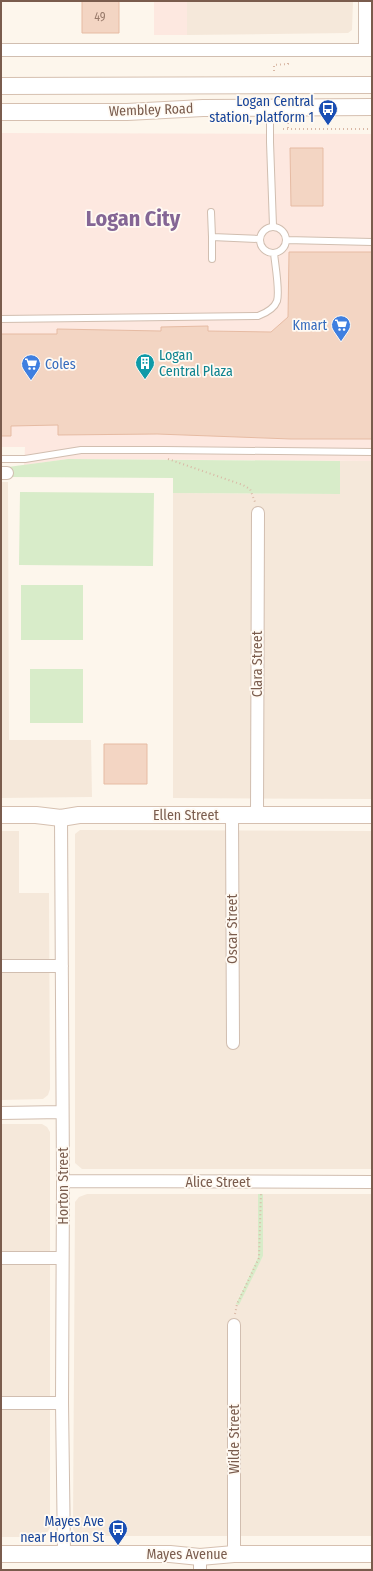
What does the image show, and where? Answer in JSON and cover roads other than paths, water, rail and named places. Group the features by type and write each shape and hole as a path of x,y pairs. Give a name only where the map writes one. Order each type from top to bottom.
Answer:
{"street":[{"path":"1,50 369,50 365,1"},
{"name":"Wembley Road","path":"1,86 372,85"},
{"name":"Wembley Road","path":"1,112 127,112 203,108 372,107"},
{"name":"Clara Street","path":"257,815 258,513"},
{"name":"Ellen Street","path":"1,815 36,815 61,818 79,815 372,815"},
{"name":"Oscar Street","path":"232,815 233,1043"},
{"name":"Horton Street","path":"61,818 63,1181 62,1403 64,1554"},
{"path":"1,966 62,966"},
{"path":"1,1113 62,1112"},
{"name":"Alice Street","path":"63,1181 261,1183 372,1182"},
{"path":"1,1258 62,1258"},
{"name":"Wilde Street","path":"234,1325 234,1554"},
{"path":"1,1403 62,1403"},
{"name":"Mayes Avenue","path":"1,1554 170,1554 200,1563 234,1554 372,1554"}],"lane":[{"path":"270,107 272,226"},
{"path":"211,212 212,259"},
{"path":"272,226 280,229 286,240 284,247 278,252 269,253 262,248 259,239 262,232 268,227 272,226"},
{"path":"212,237 259,239"},
{"path":"286,240 372,242"},
{"path":"1,319 258,316 268,313 277,300 274,253"},
{"path":"1,460 25,459 80,450 372,452"}],"place":[{"name":"Logan Central station, platform 1","path":"328,126"},
{"name":"Kmart","path":"341,342"},
{"name":"Logan Central Plaza","path":"145,380"},
{"name":"Coles","path":"31,381"},
{"name":"Mayes Ave near Horton St","path":"118,1546"}],"district":[{"name":"Logan City","path":"133,218"}]}
